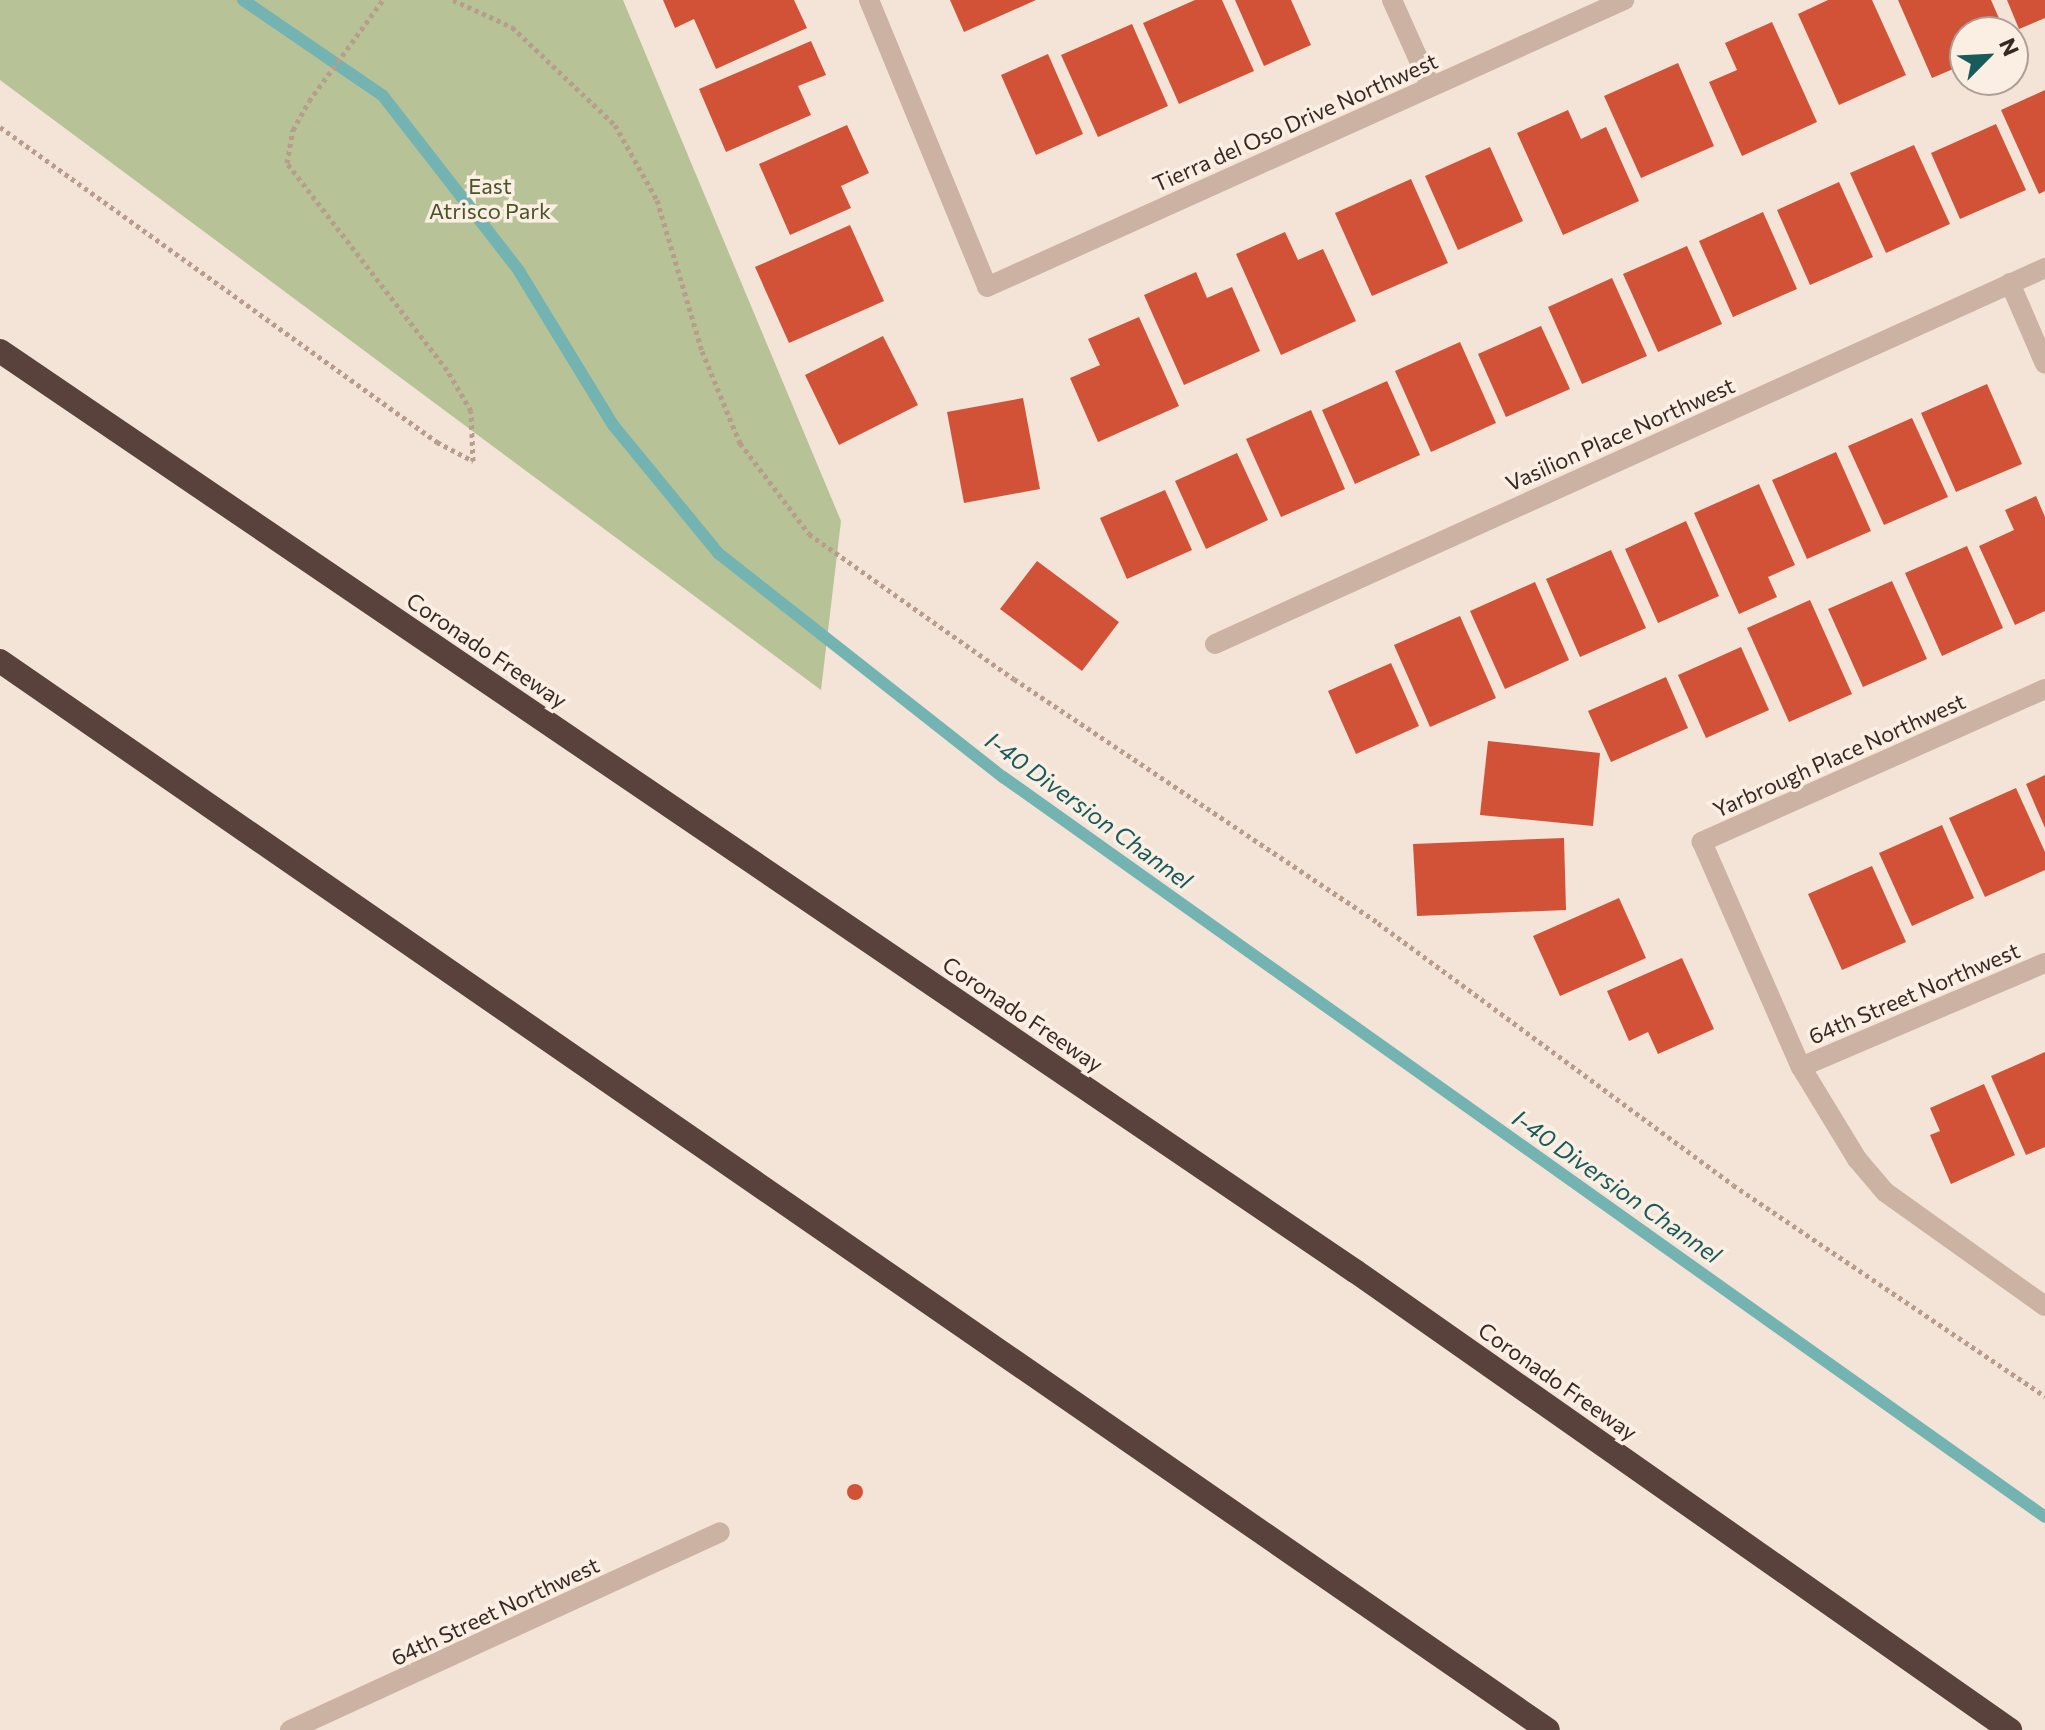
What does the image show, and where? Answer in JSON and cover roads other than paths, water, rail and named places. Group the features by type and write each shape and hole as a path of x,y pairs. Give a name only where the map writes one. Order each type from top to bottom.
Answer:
{"highway":[{"name":"Coronado Freeway","path":"0,351 1355,1271 2010,1730"},
{"path":"0,661 1548,1730"}],"street":[{"name":"Tierra del Oso Drive Northwest","path":"869,0 987,287 1624,0"},
{"path":"1392,0 1431,87"},
{"name":"Vasilion Place Northwest","path":"1215,644 2045,268"},
{"path":"2010,283 2045,364"},
{"name":"Yarbrough Place Northwest","path":"1801,1067 1702,842 2045,689"},
{"name":"64th Street Northwest","path":"1801,1067 2045,963"},
{"path":"1801,1067 1857,1159 1885,1192 2041,1297"},
{"name":"64th Street Northwest","path":"290,1730 720,1532"}],"waterway":[{"name":"I-40 Diversion Channel","path":"243,0 383,96 519,271 613,425 718,553 1003,777 2045,1517"}],"park label":[{"name":"East Atrisco Park","path":"490,198"}]}
